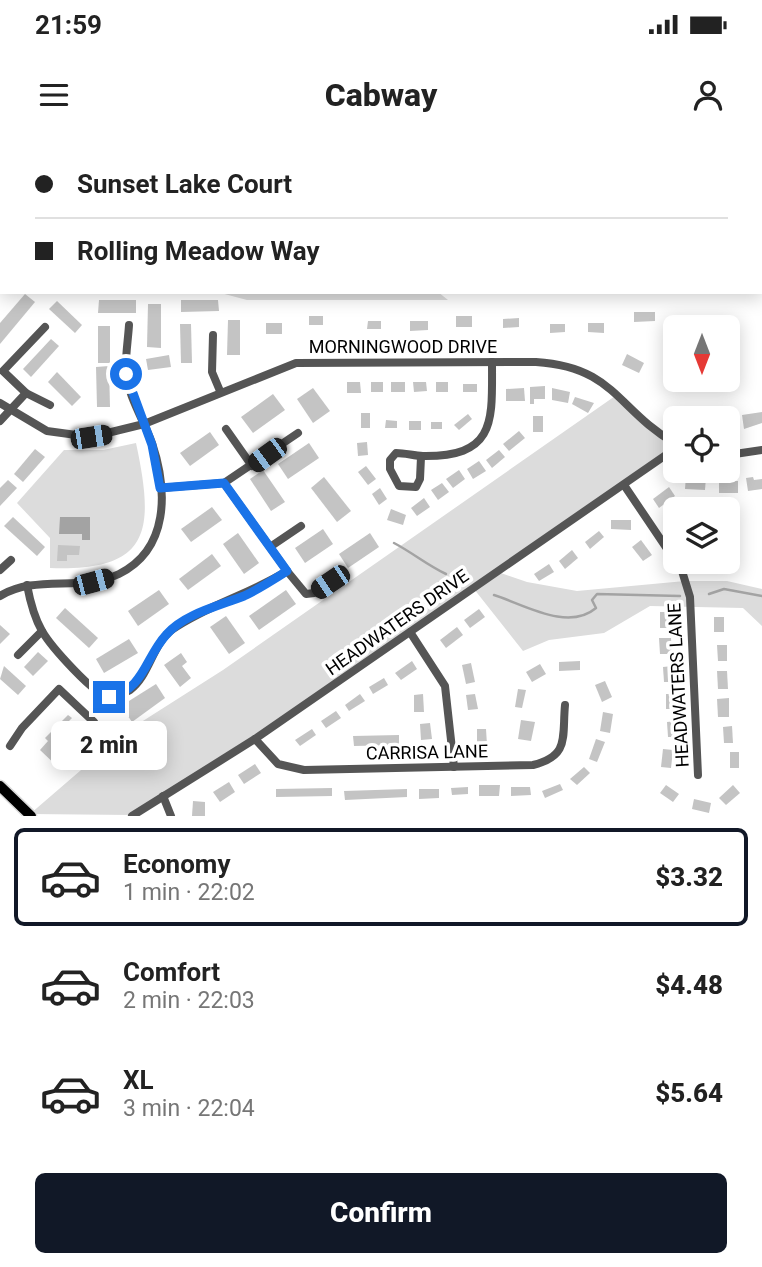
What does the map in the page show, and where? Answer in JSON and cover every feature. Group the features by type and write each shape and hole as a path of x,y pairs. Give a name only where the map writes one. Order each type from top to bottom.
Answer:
{"main road":[{"path":"0,786 31,816"}],"street":[{"path":"0,596 27,585 93,582 135,566 148,553 157,537 160,488 152,445 126,374 129,325"},
{"path":"45,327 1,370 26,393 50,405"},
{"path":"213,335 212,372 220,391"},
{"name":"MORNINGWOOD DRIVE","path":"0,403 9,411 47,431 91,437 144,424 282,366 314,360 550,363 586,372 618,394 663,436"},
{"path":"421,457 416,487 399,486 390,470 390,460 396,453 421,457 464,451 479,442 492,418 492,362"},
{"path":"0,421 26,393"},
{"path":"226,429 252,466"},
{"path":"160,488 224,483 298,433"},
{"path":"740,453 762,450"},
{"name":"HEADWATERS DRIVE","path":"132,816 256,739 663,456"},
{"path":"224,483 306,594 314,593 330,582"},
{"name":"HEADWATERS LANE","path":"624,485 682,571 690,597 698,775"},
{"path":"270,547 301,526"},
{"path":"0,570 11,560"},
{"path":"27,585 42,631 67,662 101,694 117,695 129,690 139,680 172,630 207,610 258,589 287,571"},
{"path":"18,655 42,631"},
{"path":"410,632 445,686 454,767"},
{"path":"10,746 22,729 60,689 94,722"},
{"name":"CARRISA LANE","path":"256,739 270,759 285,768 533,765 550,761 562,744 565,705"},
{"path":"163,796 171,816"}],"shaded area":[{"path":"224,294 440,294 448,300 247,300"},
{"path":"618,394 663,433 663,453 498,572 527,582 577,591 685,581 727,581 762,589 762,626 743,608 650,606 604,633 549,640 523,651 474,589 255,739 132,815 30,814 124,733 223,670"},
{"path":"136,443 145,499 144,521 138,539 127,553 109,562 84,567 50,568 50,538 17,503 64,450 103,450"},
{"path":"60,517 90,517 90,540 82,540 82,534 59,534"}],"building":[{"path":"25,294 35,302 0,344 0,323"},
{"path":"99,300 136,300 136,313 98,313"},
{"path":"181,300 218,300 219,311 181,312"},
{"path":"57,301 82,325 75,333 49,309"},
{"path":"148,304 161,304 161,348 147,347"},
{"path":"634,312 655,312 655,321 634,322"},
{"path":"309,316 323,316 323,325 309,325"},
{"path":"456,316 472,316 472,327 456,327"},
{"path":"519,318 519,327 503,328 503,319"},
{"path":"228,320 240,320 240,355 227,355"},
{"path":"368,321 381,321 381,329 367,329"},
{"path":"410,321 428,321 428,330 410,331"},
{"path":"266,323 282,323 282,334 266,334"},
{"path":"588,323 604,323 604,333 588,332"},
{"path":"180,324 191,324 192,363 181,363"},
{"path":"550,324 565,324 565,332 550,333"},
{"path":"98,326 110,326 110,363 98,363"},
{"path":"51,339 59,346 31,377 23,369"},
{"path":"627,354 644,363 639,373 622,365"},
{"path":"169,355 171,367 148,370 146,359"},
{"path":"109,366 110,407 97,407 96,367"},
{"path":"57,372 81,397 72,406 48,382"},
{"path":"347,382 360,382 361,393 347,393"},
{"path":"371,382 383,382 383,392 371,392"},
{"path":"391,382 405,382 405,392 391,392"},
{"path":"413,382 426,382 427,391 414,392"},
{"path":"436,382 448,382 448,392 436,392"},
{"path":"463,384 477,384 477,392 463,392"},
{"path":"545,386 545,399 534,399 534,404 530,404 530,387"},
{"path":"313,388 330,411 313,423 297,399"},
{"path":"524,388 525,401 506,401 506,389"},
{"path":"552,388 570,392 568,403 552,400"},
{"path":"273,394 285,410 253,433 241,417"},
{"path":"575,397 594,403 588,413 572,404"},
{"path":"762,412 762,423 744,429 742,415"},
{"path":"361,413 370,413 370,428 361,428"},
{"path":"468,414 472,419 459,430 454,425"},
{"path":"533,416 543,416 543,432 533,432"},
{"path":"386,420 397,421 397,428 385,428"},
{"path":"409,421 421,421 421,430 409,430"},
{"path":"431,422 442,422 442,429 431,429"},
{"path":"519,431 525,438 509,451 503,444"},
{"path":"210,432 219,445 190,466 180,453"},
{"path":"367,442 368,455 358,456 357,443"},
{"path":"309,443 319,458 288,479 278,464"},
{"path":"35,449 45,457 23,482 14,474"},
{"path":"499,450 505,457 492,468 486,460"},
{"path":"479,461 486,471 473,479 467,469"},
{"path":"366,466 376,479 368,485 358,472"},
{"path":"263,470 285,502 271,511 250,479"},
{"path":"459,470 465,479 453,488 446,479"},
{"path":"324,477 351,511 337,522 311,488"},
{"path":"753,477 754,480 762,479 762,489 748,491 746,478"},
{"path":"8,480 17,488 0,506 0,488"},
{"path":"442,483 449,492 438,500 431,490"},
{"path":"685,483 706,483 705,490 685,489"},
{"path":"719,483 738,483 738,493 719,493"},
{"path":"669,487 675,496 663,497 663,505 659,508 653,499"},
{"path":"380,488 387,499 379,505 372,494"},
{"path":"424,498 430,507 417,516 411,508"},
{"path":"212,507 222,520 191,542 181,529"},
{"path":"391,509 406,515 403,525 387,520"},
{"path":"13,517 45,547 37,556 4,526"},
{"path":"611,520 631,520 631,530 611,529"},
{"path":"323,529 333,544 305,563 295,548"},
{"path":"599,531 604,537 590,549 585,542"},
{"path":"238,533 259,563 244,574 223,544"},
{"path":"370,533 379,547 348,568 339,554"},
{"path":"641,540 652,555 643,561 632,547"},
{"path":"58,545 80,546 79,555 67,555 67,561 57,561"},
{"path":"572,550 578,558 565,569 559,561"},
{"path":"212,554 221,566 188,590 179,579"},
{"path":"549,564 554,572 539,581 534,574"},
{"path":"159,590 169,604 138,626 128,611"},
{"path":"286,590 296,604 259,630 249,616"},
{"path":"65,608 98,638 89,648 56,618"},
{"path":"479,609 485,617 470,628 464,620"},
{"path":"660,612 670,612 670,628 660,628"},
{"path":"226,616 245,643 229,654 210,627"},
{"path":"714,617 724,617 724,632 714,632"},
{"path":"0,625 10,634 0,644"},
{"path":"457,627 463,635 446,648 440,640"},
{"path":"659,638 671,638 672,654 660,654"},
{"path":"129,639 138,653 104,673 96,659"},
{"path":"717,645 727,645 727,661 718,661"},
{"path":"38,652 48,661 33,676 24,667"},
{"path":"181,653 187,662 182,666 191,678 180,687 164,665"},
{"path":"412,661 417,669 401,680 395,673"},
{"path":"580,661 580,670 559,671 559,662"},
{"path":"471,663 475,682 466,684 462,665"},
{"path":"540,664 546,674 532,682 526,672"},
{"path":"4,666 26,686 18,695 0,679"},
{"path":"673,666 674,682 664,682 663,667"},
{"path":"717,671 727,671 728,689 718,689"},
{"path":"384,678 388,685 373,694 369,687"},
{"path":"605,681 612,697 602,702 595,685"},
{"path":"156,684 165,698 132,722 121,706"},
{"path":"518,689 526,690 522,708 515,707"},
{"path":"360,694 365,701 349,711 345,705"},
{"path":"423,694 424,712 414,712 414,695"},
{"path":"475,694 478,709 468,710 466,695"},
{"path":"666,694 675,694 676,709 666,709"},
{"path":"729,698 729,717 718,717 717,699"},
{"path":"336,711 341,718 326,728 321,721"},
{"path":"603,712 613,714 610,733 600,731"},
{"path":"68,715 72,718 68,722 87,740 59,768 40,750 48,741 45,738"},
{"path":"521,720 535,722 531,741 518,739"},
{"path":"677,721 677,737 668,737 667,722"},
{"path":"430,723 432,739 421,740 420,724"},
{"path":"732,726 733,743 724,743 723,727"},
{"path":"312,729 316,735 300,746 295,740"},
{"path":"477,729 486,729 487,745 477,746"},
{"path":"399,735 399,745 354,746 353,736"},
{"path":"596,739 605,742 597,762 589,759"},
{"path":"663,749 673,750 671,768 661,767"},
{"path":"730,752 739,752 739,768 730,768"},
{"path":"255,764 261,773 244,784 238,775"},
{"path":"584,767 590,773 577,785 570,779"},
{"path":"229,782 235,792 220,802 213,792"},
{"path":"560,784 563,790 545,798 542,791"},
{"path":"479,785 500,785 499,796 479,796"},
{"path":"666,785 679,794 673,802 660,793"},
{"path":"733,785 740,793 726,805 719,798"},
{"path":"468,787 468,794 452,795 451,788"},
{"path":"511,787 530,787 531,795 511,796"},
{"path":"332,788 332,796 276,797 276,789"},
{"path":"407,789 407,797 345,800 344,791"},
{"path":"419,789 439,789 439,798 419,799"},
{"path":"694,799 711,803 709,813 692,809"},
{"path":"193,801 205,802 205,816 192,816"}],"waterway":[{"path":"394,543 446,574"},
{"path":"709,594 724,589 762,596"},
{"path":"494,595 559,617 585,615 596,608 592,600 597,594 680,596"}],"route":[{"path":"109,697 129,690 139,680 166,635 172,630 207,610 258,589 287,571 224,483 160,488 152,445 126,374"}]}
